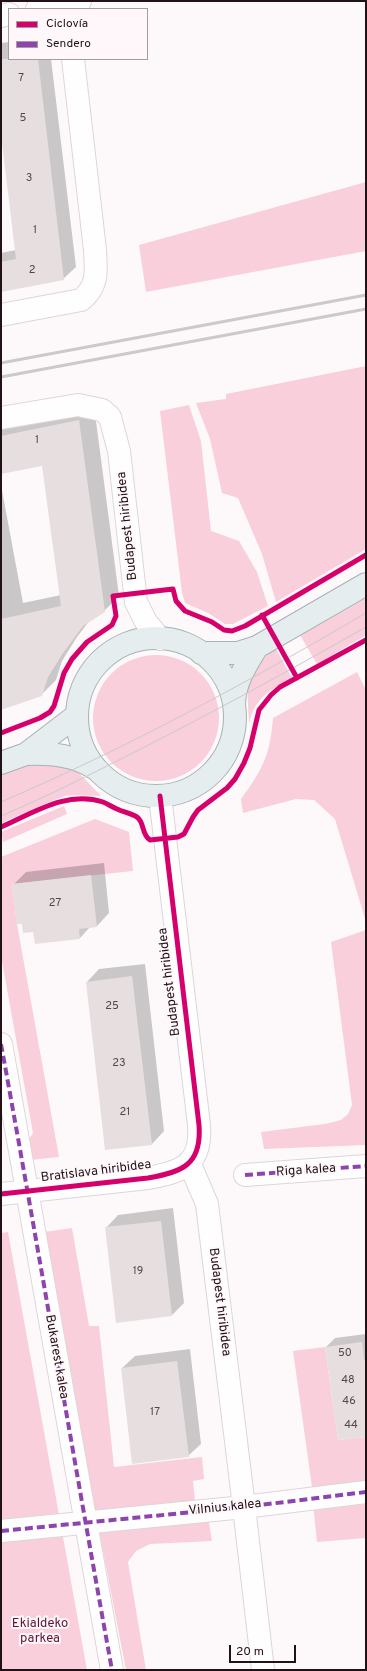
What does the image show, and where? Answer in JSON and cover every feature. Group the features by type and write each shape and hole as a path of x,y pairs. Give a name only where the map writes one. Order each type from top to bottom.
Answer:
{"main road":[{"path":"201,653 238,653 257,647 366,584"},
{"path":"96,770 90,761 80,739 77,715 79,700 84,685 92,671 102,659 129,643 160,639 182,643 201,653 213,663 223,676 230,690 234,706"},
{"path":"1,763 26,754 45,753 60,755 86,763 115,785 126,790 148,796 178,793 196,786 211,774 222,760 231,743 235,725 234,693 248,662 257,647"},
{"path":"26,754 77,715"}],"street":[{"path":"44,8 70,4"},
{"path":"1,315 81,300 88,295 96,275 95,250 73,60"},
{"name":"Budapest hiribidea","path":"1,418 78,405 102,410 110,417 119,451 136,602 146,622 160,639"},
{"name":"Budapest hiribidea","path":"160,796 200,1140 196,1152 189,1162 207,1204 263,1670"},
{"name":"Bukarest kalea","path":"1,1044 112,1670"},
{"name":"Bratislava hiribidea","path":"1,1194 166,1174 180,1170 189,1162"},
{"name":"Riga kalea","path":"246,1175 366,1166"},
{"name":"Vilnius kalea","path":"1,1531 244,1507 366,1492"}],"green space":[{"path":"366,182 366,251 146,292 139,245"},
{"path":"366,366 366,549 276,602 262,554 238,498 222,493 210,439 196,403 226,399 226,394"},
{"path":"189,405 201,441 211,531 239,541 257,572 268,606 233,624 225,624 208,613 185,603 182,593 160,411"},
{"path":"366,596 366,635 317,664 300,635"},
{"path":"276,649 292,678 264,695 255,707 249,724 248,689 251,677 261,661"},
{"path":"150,655 162,655 180,659 201,673 215,694 219,718 215,742 201,763 180,777 162,781 150,781 132,777 111,763 97,742 93,724 93,712 97,694 111,673 132,659"},
{"path":"357,672 366,690 366,922 335,819 314,800 296,799 243,813 241,799 255,779 264,761 270,742 273,718"},
{"path":"30,762 68,765 78,772 101,796 64,796 1,823 1,774"},
{"path":"64,806 67,814 3,842 1,832"},
{"path":"95,819 129,832 133,871 12,884 17,924 59,1157 30,1160 28,1141 33,1133 1,956 1,857"},
{"path":"366,930 366,1145 264,1149 261,1132 325,1124 341,1120 348,1114 352,1105 331,942"},
{"path":"72,1228 89,1326 99,1326 114,1467 202,1457 204,1479 193,1481 195,1501 94,1512 44,1232"},
{"name":"Ekialdeko parkea","path":"8,1232 87,1670 1,1670 1,1233"},
{"path":"325,1347 338,1440 366,1437 366,1481 312,1487 293,1351"},
{"path":"366,1498 366,1538 317,1542 313,1504"},
{"path":"208,1517 212,1541 150,1544 136,1551 128,1562 146,1670 126,1670 99,1530"}],"building":[{"path":"1,59 38,60 64,280 1,292 1,262 16,259 1,135"},
{"path":"79,420 105,612 83,626 63,653 48,677 42,696 1,710 1,619 61,606 42,466 1,474 1,436"},
{"path":"91,875 97,927 79,929 80,939 35,944 33,932 23,933 22,924 17,924 12,884"},
{"path":"132,976 152,1145 105,1150 86,982"},
{"path":"161,1221 172,1316 116,1323 105,1227"},
{"path":"362,1342 364,1360 366,1360 366,1437 338,1440 325,1347"},
{"path":"177,1361 189,1457 132,1464 121,1368"}],"tram line":[{"path":"1,802 141,737 232,689 366,613"},
{"path":"1,816 33,802 157,741 366,627"}],"railway":[{"path":"1,363 366,295"},
{"path":"1,377 366,309"}],"marked path":[{"path":"1,1044 112,1670"},
{"path":"245,1175 366,1166"},
{"path":"1,1531 244,1507 366,1492"}],"cycle path":[{"path":"1,733 40,718 50,712 54,706 64,673 72,659 87,642 112,625 116,616 113,596 173,589 176,601 185,611 212,622 224,630 232,631 245,626 366,555"},
{"path":"262,615 297,678"},
{"path":"1,827 50,805 76,799 90,799 103,802 137,817 141,822 145,835 150,840 178,837 184,834 198,810 227,788 235,779 250,748 259,710 271,695 280,687 366,640"},
{"path":"1,1194 160,1176 171,1173 187,1164 193,1158 197,1149 199,1125 160,796"}]}
